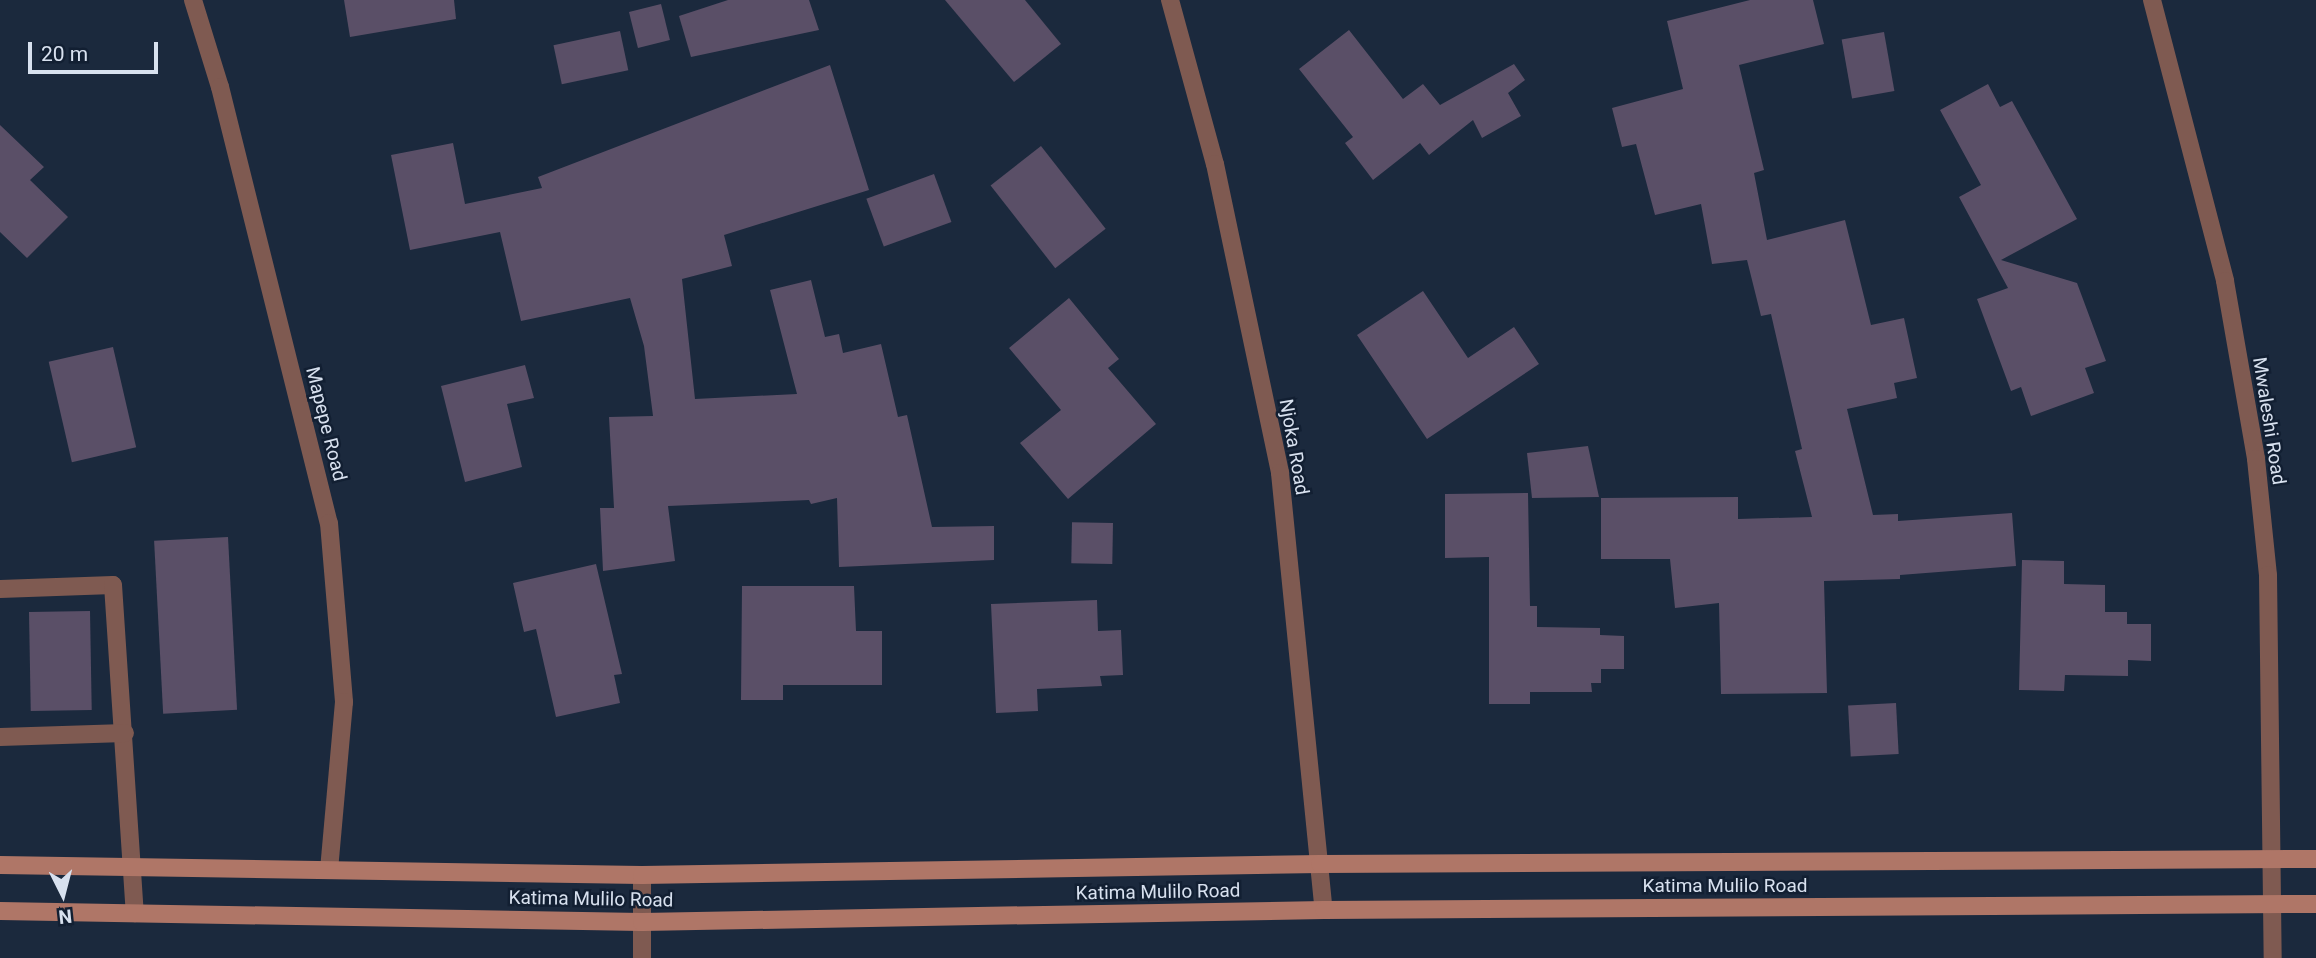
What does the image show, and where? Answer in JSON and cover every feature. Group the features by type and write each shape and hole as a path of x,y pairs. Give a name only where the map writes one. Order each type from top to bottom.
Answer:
{"main road":[{"name":"Katima Mulilo Road","path":"0,865 642,875 1320,864 2316,859"},
{"name":"Katima Mulilo Road","path":"0,911 642,922 1324,910 2316,904"}],"street":[{"name":"Mapepe Road","path":"193,0 220,88 329,523 344,702 330,869"},
{"name":"Njoka Road","path":"1170,0 1215,163 1280,474 1324,910"},
{"name":"Mwaleshi Road","path":"2152,0 2225,281 2256,459 2268,575 2273,958"},
{"path":"0,589 113,585 135,913"},
{"path":"0,737 125,733"},
{"path":"642,875 642,958"}],"building":[{"path":"344,0 454,0 456,19 350,37"},
{"path":"728,0 809,0 819,30 691,57 679,16"},
{"path":"945,0 1025,0 1061,44 1014,82"},
{"path":"1750,0 1813,0 1824,44 1739,65 1764,170 1754,173 1767,240 1845,220 1871,325 1904,318 1917,378 1894,383 1897,398 1847,409 1873,515 1898,514 1898,521 2012,513 2016,566 1900,575 1900,579 1824,581 1827,693 1721,694 1719,603 1675,608 1670,559 1601,559 1601,498 1738,497 1738,519 1812,517 1795,451 1802,449 1771,314 1761,316 1747,260 1712,264 1701,204 1655,215 1636,144 1622,147 1612,108 1683,89 1667,21"},
{"path":"661,4 670,40 638,48 629,12"},
{"path":"1349,30 1403,99 1423,84 1440,105 1514,64 1525,80 1508,93 1521,116 1482,138 1473,120 1429,155 1420,143 1373,180 1345,143 1353,137 1299,69"},
{"path":"620,31 628,70 562,84 553,45"},
{"path":"1884,32 1894,91 1852,99 1842,39"},
{"path":"830,65 869,190 724,235 732,266 682,279 695,399 797,394 770,290 811,280 825,337 839,334 843,353 881,344 898,417 907,415 932,527 994,526 994,560 839,567 837,498 811,504 809,500 668,506 675,561 603,571 600,508 614,508 609,417 653,416 644,346 630,298 521,321 500,232 410,250 391,155 453,143 465,204 542,188 538,177"},
{"path":"1988,84 2000,107 2012,101 2077,219 2001,260 2077,283 2106,361 2085,368 2094,393 2031,416 2021,387 2011,391 1977,299 2008,288 1959,197 1981,185 1940,110"},
{"path":"0,125 44,167 30,180 68,217 27,258 0,232"},
{"path":"1041,146 1106,229 1055,268 991,185"},
{"path":"934,174 951,222 884,247 866,199"},
{"path":"1423,291 1468,358 1514,327 1539,364 1427,439 1357,335"},
{"path":"1069,298 1119,359 1108,368 1156,424 1068,499 1020,443 1061,410 1009,348"},
{"path":"113,347 136,447 72,462 49,362"},
{"path":"525,365 534,398 507,404 522,467 465,482 441,386"},
{"path":"1588,446 1599,497 1532,498 1527,453"},
{"path":"1528,493 1530,606 1537,606 1537,627 1600,628 1600,635 1624,636 1624,669 1601,669 1601,683 1591,683 1592,692 1530,692 1530,704 1489,704 1489,557 1445,558 1445,494"},
{"path":"1072,522 1113,523 1112,564 1071,563"},
{"path":"228,537 237,710 163,714 154,541"},
{"path":"2022,560 2064,561 2064,584 2105,585 2105,612 2127,612 2127,624 2151,624 2151,661 2128,660 2128,676 2065,675 2064,691 2019,690"},
{"path":"596,564 622,674 614,675 620,703 556,717 536,629 524,632 513,583"},
{"path":"742,586 854,586 856,631 882,631 882,685 783,685 783,700 741,700"},
{"path":"1097,600 1098,631 1121,630 1123,675 1100,676 1102,686 1037,689 1038,711 996,713 991,604"},
{"path":"90,611 92,710 31,711 29,612"},
{"path":"1896,703 1899,754 1851,756 1848,706"}]}
